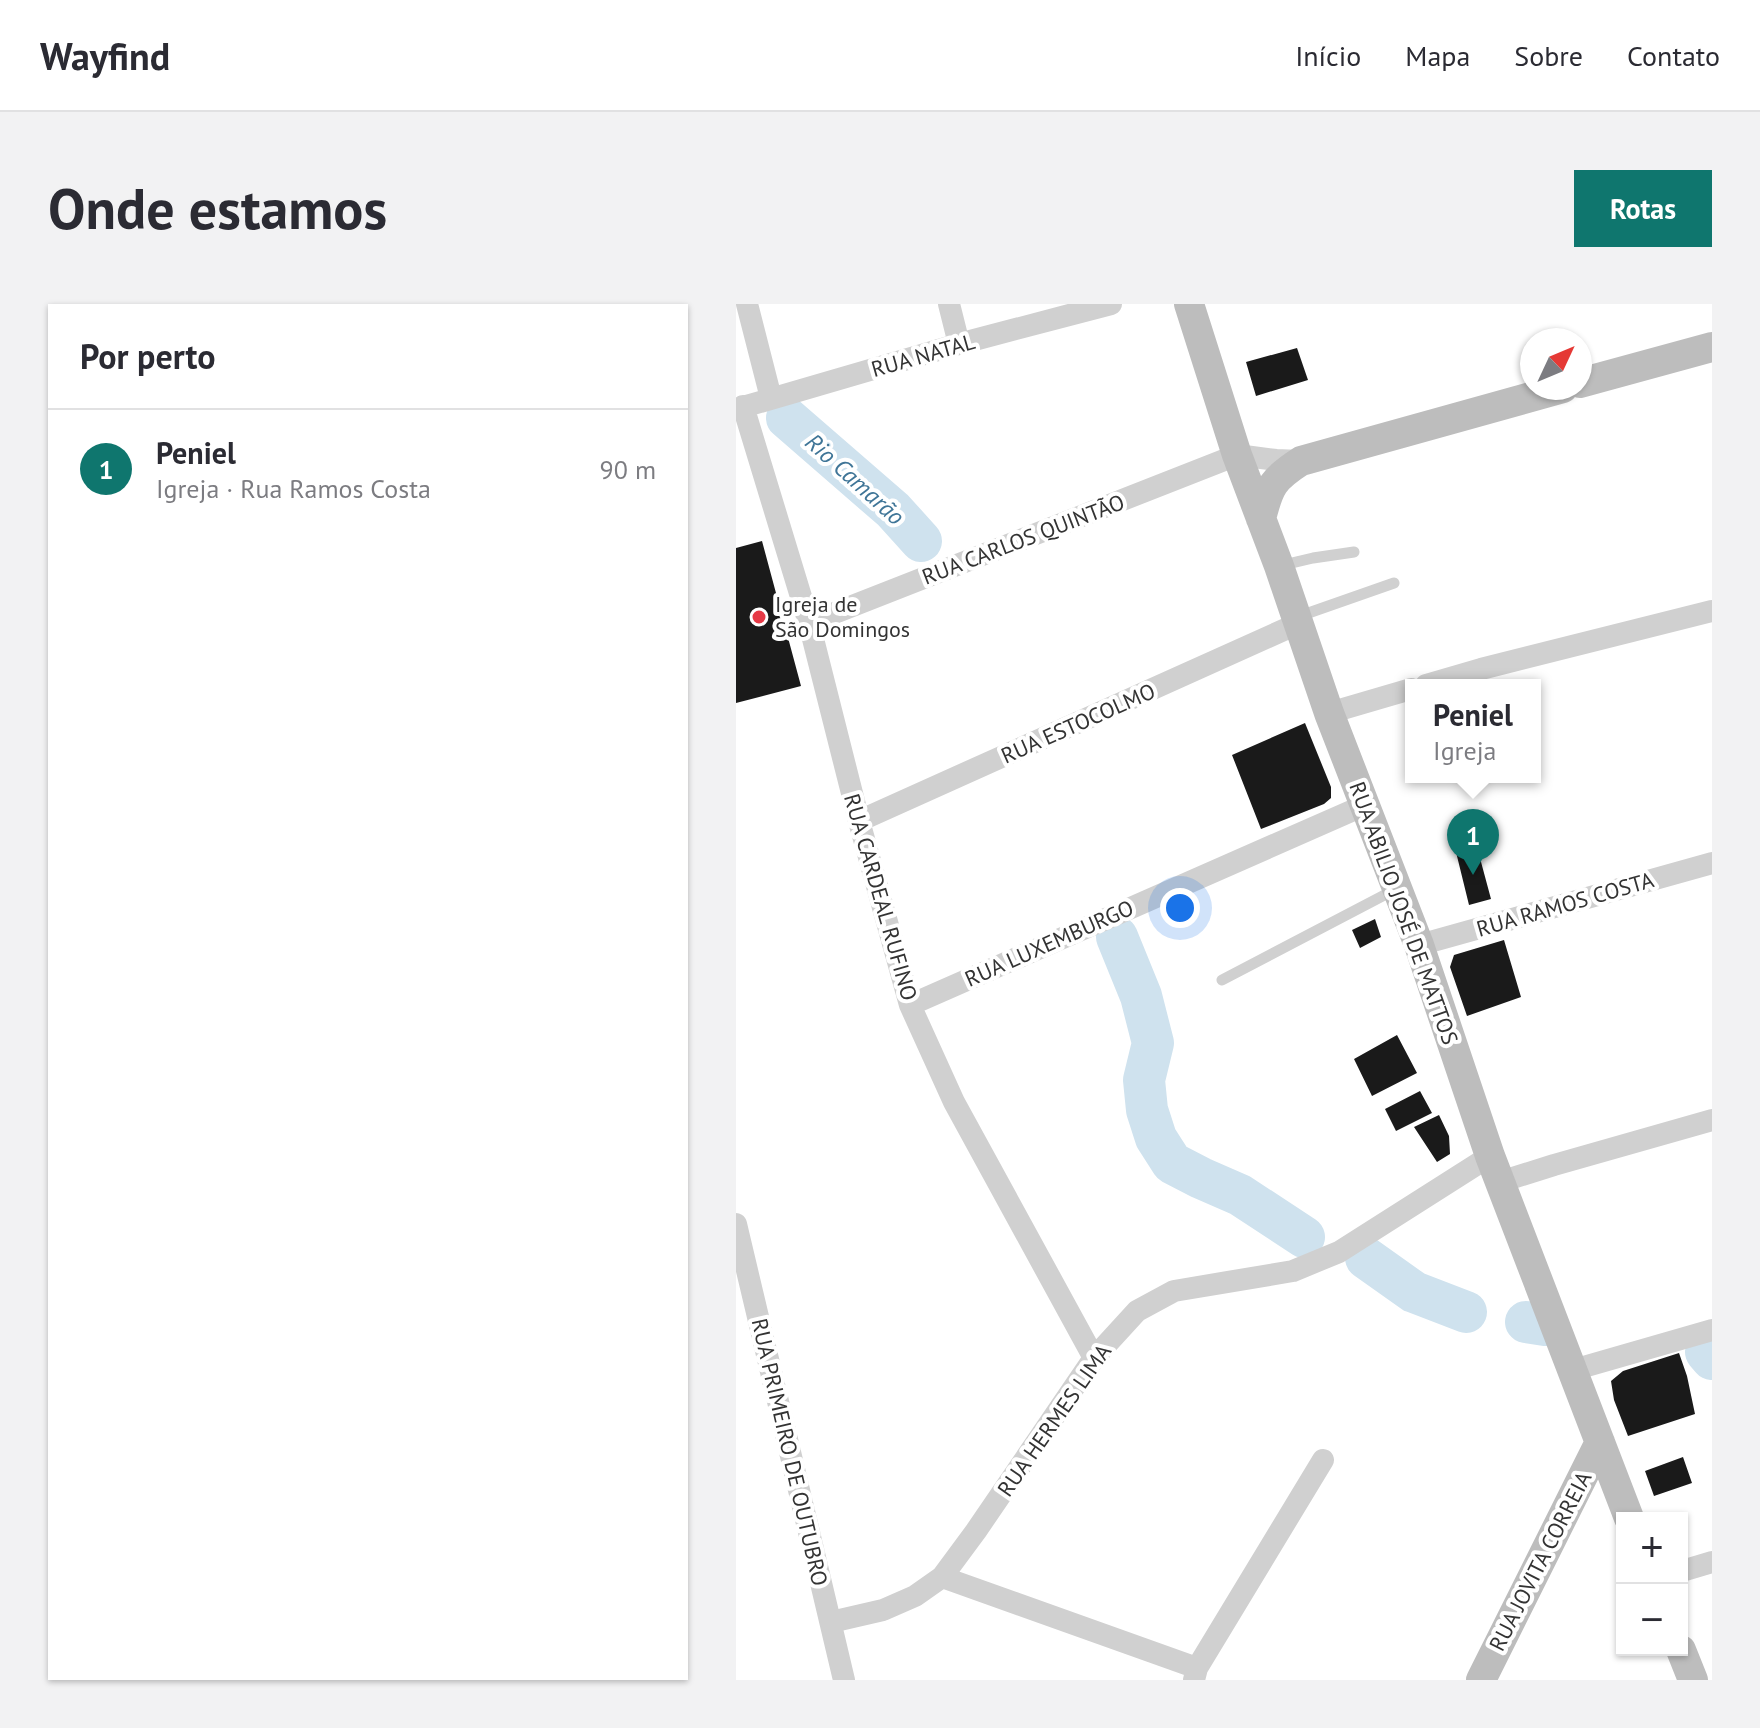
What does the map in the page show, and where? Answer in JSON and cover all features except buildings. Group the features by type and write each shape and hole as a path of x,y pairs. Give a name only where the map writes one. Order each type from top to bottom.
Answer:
{"main road":[{"name":"RUA ABILIO JOSÉ DE MATTOS","path":"1189,304 1237,455 1329,713 1419,945 1495,1169 1627,1512"},
{"path":"1592,380 1712,347"},
{"path":"1261,519 1267,497 1280,474 1301,461 1520,400"},
{"name":"RUA JOVITA CORREIA","path":"1481,1680 1600,1442"},
{"path":"1683,1656 1693,1680"}],"street":[{"path":"747,304 771,398"},
{"path":"949,304 959,344"},
{"name":"RUA NATAL","path":"740,408 959,344 1111,304"},
{"name":"RUA CARDEAL RUFINO","path":"740,408 809,623 910,1005 954,1102 1094,1358"},
{"path":"1237,455 1301,461"},
{"name":"RUA CARLOS QUINTÃO","path":"809,623 1237,455"},
{"path":"1447,679 1712,611"},
{"name":"RUA ESTOCOLMO","path":"859,821 1296,621"},
{"path":"1329,713 1405,691"},
{"name":"RUA LUXEMBURGO","path":"910,1005 1365,805"},
{"name":"RUA RAMOS COSTA","path":"1419,945 1712,863"},
{"name":"RUA HERMES LIMA","path":"831,1622 883,1610 915,1596 942,1577 1094,1358 1137,1311 1174,1291 1256,1279 1304,1267 1339,1252 1495,1169 1568,1161 1712,1120"},
{"name":"RUA PRIMEIRO DE OUTUBRO","path":"736,1224 844,1680"},
{"path":"1573,1370 1712,1330"},
{"path":"942,1577 1195,1674 1323,1460"},
{"path":"1688,1569 1712,1562"}],"lane":[{"path":"1279,566 1354,552"},
{"path":"1296,621 1394,583"},
{"path":"1222,980 1396,889"}],"waterway":[{"name":"Rio Camarão","path":"787,418 893,510 921,541"},
{"name":"Rio Camarão","path":"1117,937 1141,996 1153,1043 1144,1080 1147,1110 1156,1138 1172,1163 1240,1195 1304,1237"},
{"name":"Rio Camarão","path":"1366,1258 1414,1292 1466,1312"},
{"name":"Rio Camarão","path":"1526,1322 1545,1325"},
{"name":"Rio Camarão","path":"1706,1352 1712,1359"}],"place":[{"name":"Igreja de São Domingos","path":"759,617"},
{"name":"Peniel","path":"1473,875"}]}
